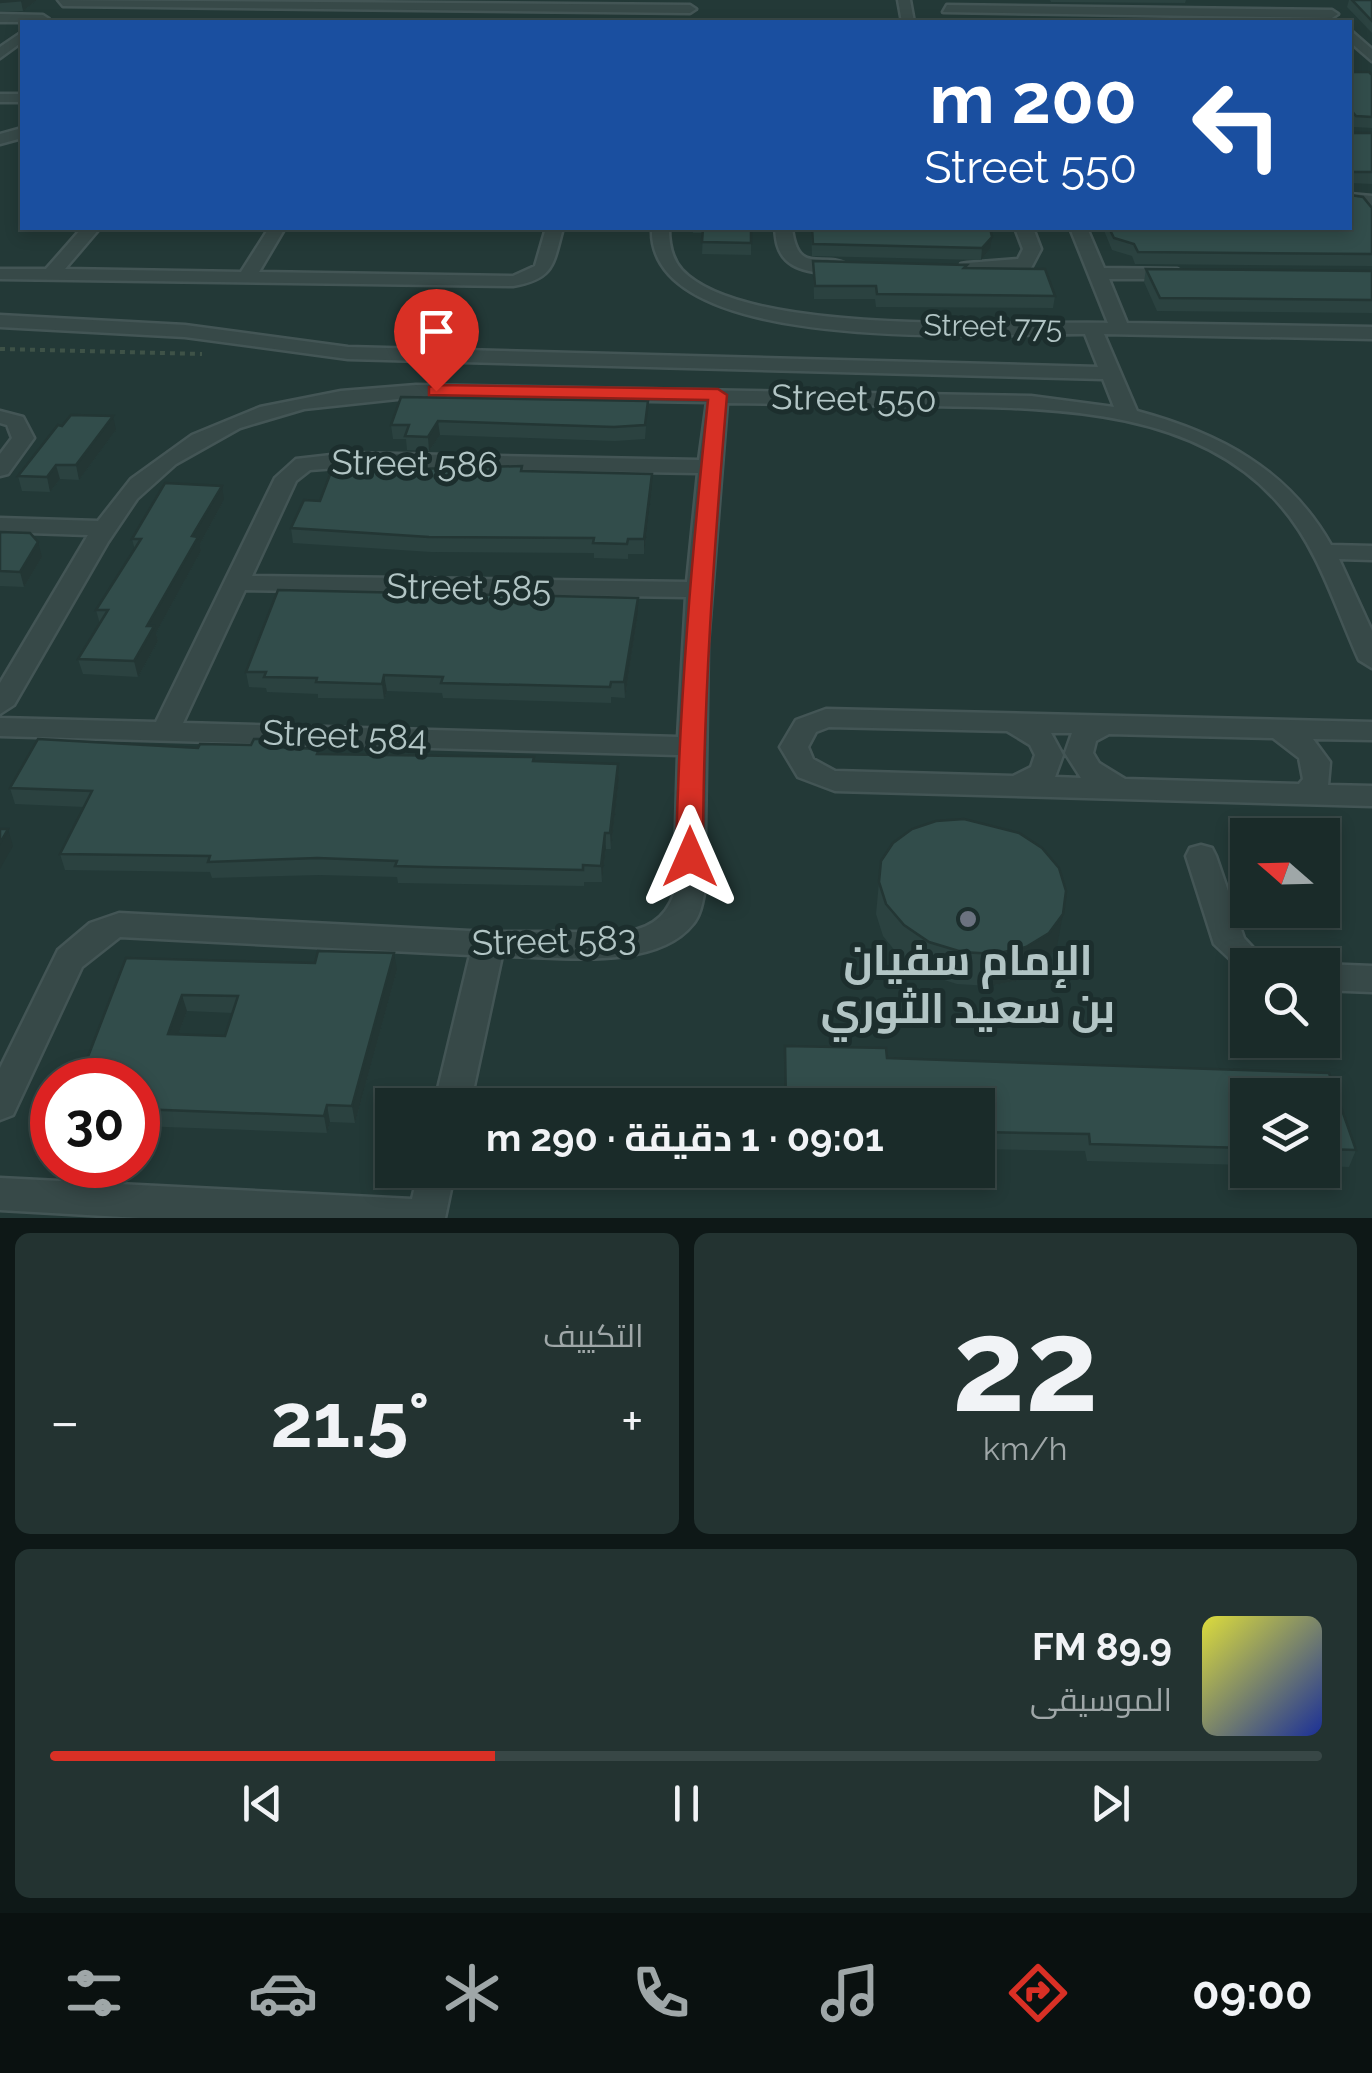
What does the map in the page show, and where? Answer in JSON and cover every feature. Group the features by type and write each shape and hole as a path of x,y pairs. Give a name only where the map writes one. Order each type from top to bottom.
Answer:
{"street":[{"path":"1237,0 1248,13"},
{"path":"0,18 41,20 64,1 153,1 362,15 431,15 442,20 459,6"},
{"path":"362,15 459,6 600,4 690,10"},
{"path":"947,10 980,4 1010,10 1052,5 1135,17 1248,13 1278,6 1329,12"},
{"path":"1087,11 1097,20"},
{"path":"0,54 20,38"},
{"path":"1352,41 1372,56"},
{"path":"51,275 89,230"},
{"path":"246,278 277,230"},
{"path":"0,274 512,282 530,278 544,268 554,230"},
{"name":"Street 775","path":"661,230 665,261 686,282 727,303 834,323 1372,333"},
{"path":"784,230 784,244 793,259 808,265 864,267"},
{"path":"954,268 1026,264 1032,250 1025,230"},
{"path":"1080,230 1120,328"},
{"path":"1096,273 1194,274"},
{"path":"0,321 185,331 337,352 1110,373"},
{"path":"1092,328 1128,416"},
{"name":"Street 550","path":"0,705 104,528 136,486 179,450 235,422 306,402 416,391 1031,402 1128,416 1190,434 1262,474 1287,498 1322,552 1372,660"},
{"name":"Street 583","path":"0,1105 69,959 101,931 119,925 489,944 642,943 682,916 689,894 690,746 699,590 718,395"},
{"path":"0,417 16,421 23,438 0,469"},
{"name":"Street 586","path":"167,730 286,478 304,464 349,460 708,468"},
{"path":"0,525 104,528"},
{"path":"1322,552 1372,554"},
{"name":"Street 585","path":"238,583 699,590"},
{"path":"1372,732 826,718 806,726 794,747 796,756 810,772 835,781 1372,796"},
{"path":"1012,722 1041,740 1048,756 1044,772 1016,786"},
{"path":"1103,725 1084,736 1079,753 1098,778 1123,789"},
{"name":"Street 584","path":"0,727 690,746"},
{"path":"1278,729 1302,744 1316,762 1318,780 1306,794"},
{"path":"1201,856 1234,948"},
{"path":"456,1088 489,944"},
{"path":"1340,979 1372,980"},
{"path":"0,1194 426,1218 433,1188"}],"path":[{"path":"0,349 208,355"}],"building":[{"path":"1352,0 1372,0 1372,21"},
{"path":"1352,72 1369,72 1372,117 1356,116 1352,111"},
{"path":"1352,133 1372,133 1372,172 1352,172"},
{"path":"1352,195 1363,197 1372,208 1372,254 1138,252 1134,244 1114,238 1110,230 1352,230"},
{"path":"703,230 751,230 751,243 702,242"},
{"path":"812,230 990,230 992,237 982,248 813,244"},
{"path":"813,261 1045,269 1055,296 877,294 876,286 815,286"},
{"path":"1146,269 1372,271 1372,300 1160,298"},
{"path":"401,397 648,401 645,425 438,421 428,437 405,436 409,425 391,425"},
{"path":"71,415 113,416 76,465 56,465 47,477 18,476 58,425 62,426"},
{"path":"398,457 420,458 416,469 522,466 521,471 652,474 644,539 628,539 627,544 593,543 594,538 429,537 291,528 304,500 320,501 334,464 395,465"},
{"path":"165,483 222,486 192,536 198,537 147,626 154,626 134,661 78,659 108,610 96,610 141,539 132,539"},
{"path":"0,532 30,533 38,542 20,572 0,571"},
{"path":"278,590 638,598 624,682 611,682 610,687 441,683 443,677 384,675 382,684 316,682 317,678 264,677 266,672 246,672"},
{"path":"38,739 198,748 200,744 251,745 254,739 278,739 275,747 319,749 317,754 534,757 533,761 618,764 610,833 605,833 601,866 583,865 583,870 430,867 395,866 397,861 317,858 208,862 210,856 60,854 92,791 10,788"},
{"name":"الإمام سفيان بن سعيد الثوري","path":"964,819 1019,833 1042,848 1059,868 1066,891 1063,914 1049,933 1026,947 995,954 962,952 929,942 904,925 886,904 879,882 881,861 893,843 912,829 936,821"},
{"path":"318,951 394,953 352,1106 327,1105 324,1116 160,1110 160,1058 87,1058 126,958 315,963","holes":["182,995 238,996 225,1036 168,1034"]},
{"path":"785,1046 886,1048 887,1058 1329,1073 1331,1078 1230,1078 1230,1148 1090,1144 1089,1134 995,1132 995,1088 786,1088"},
{"path":"1340,1104 1356,1150 1340,1150"}],"place":[{"name":"الإمام سفيان بن سعيد الثوري","path":"968,919"}],"route":[{"path":"436,391 718,395 699,590 690,746 690,857"}]}
